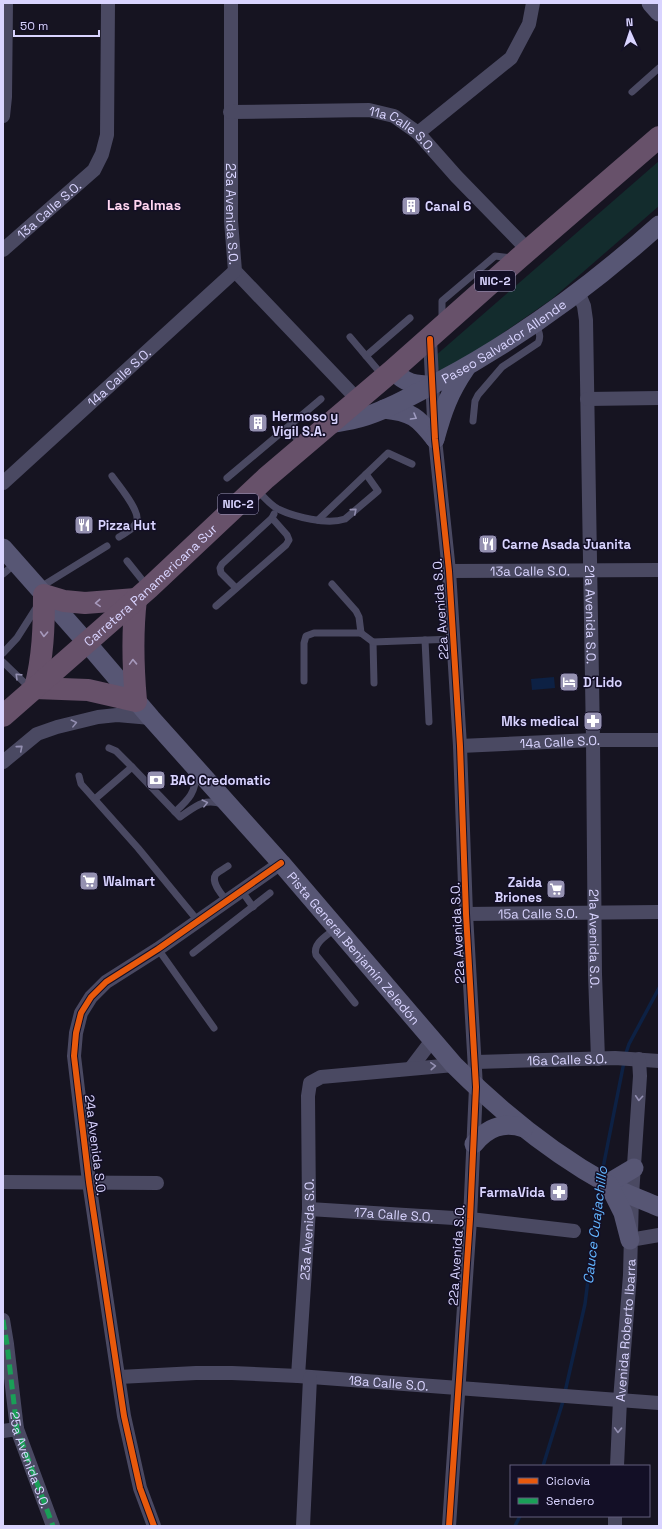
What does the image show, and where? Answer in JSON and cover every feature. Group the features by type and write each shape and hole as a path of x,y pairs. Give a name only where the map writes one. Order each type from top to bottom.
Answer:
{"highway":[{"name":"Carretera Panamericana Sur","path":"3,716 143,593 255,489 389,374 659,137"},
{"path":"42,592 64,601 85,603 143,593 134,626 133,660 136,701 88,690 33,689 42,658 44,637 42,592"}],"main road":[{"path":"651,3 659,12"},
{"name":"Paseo Salvador Allende","path":"330,424 360,418 384,409 468,366 498,359 535,323 609,269 658,228"},
{"path":"435,439 442,412 449,396 468,366"},
{"path":"389,374 399,377 412,384 433,384"},
{"path":"384,409 400,411 411,415 422,422 435,439"},
{"name":"Pista General Benjamín Zeledón","path":"3,548 10,569 42,592 151,718 281,862 454,1065 476,1087 524,1128 559,1154 603,1182 659,1207"},
{"path":"474,1144 484,1133 496,1127 509,1125 524,1128"},
{"path":"630,1240 622,1213 603,1182 634,1168"}],"street":[{"path":"3,116 5,97 6,3"},
{"name":"13a Calle S.O.","path":"3,250 94,170 102,154 107,135 108,3"},
{"name":"23a Avenida S.O.","path":"231,3 231,221 235,271 358,400"},
{"path":"418,133 511,58 529,24 532,3"},
{"name":"11a Calle S.O.","path":"230,112 369,110 394,116 418,133 523,255"},
{"name":"14a Calle S.O.","path":"3,483 235,271"},
{"name":"21a Avenida S.O.","path":"578,292 584,306 586,320 593,740 595,974 598,1059"},
{"name":"22a Avenida S.O.","path":"436,333 433,384 435,439 449,571 454,639 460,746 466,914 476,1062 470,1220 449,1526"},
{"path":"588,398 659,398"},
{"name":"13a Calle S.O.","path":"449,571 659,570"},
{"path":"3,762 37,734 57,727 98,717 117,715 151,718"},
{"name":"14a Calle S.O.","path":"460,746 593,740 659,740"},
{"name":"24a Avenida S.O.","path":"154,1526 140,1488 124,1416 89,1182 74,1056 76,1033 81,1013 91,997 106,982 158,949 281,862"},
{"name":"15a Calle S.O.","path":"466,914 659,912"},
{"path":"411,1068 433,1039"},
{"name":"16a Calle S.O.","path":"476,1062 615,1058 659,1061"},
{"path":"632,1195 640,1076 634,1059"},
{"path":"411,1068 454,1065"},
{"name":"23a Avenida S.O.","path":"303,1526 304,1377 309,1209 308,1096 310,1083 321,1077 411,1068"},
{"path":"3,1182 157,1183"},
{"name":"Avenida Roberto Ibarra","path":"617,1465 620,1400 630,1275 632,1195"},
{"name":"17a Calle S.O.","path":"309,1209 470,1220 574,1231"},
{"path":"630,1240 659,1235"},
{"name":"25a Avenida S.O.","path":"3,1320 17,1430 51,1526"},
{"name":"18a Calle S.O.","path":"119,1378 196,1373 232,1373 659,1403"},
{"path":"3,1431 17,1430"}],"lane":[{"path":"632,92 659,68"},
{"path":"366,356 410,318"},
{"path":"350,337 366,356 389,374"},
{"path":"473,421 475,401 498,359"},
{"path":"227,478 321,399"},
{"path":"288,428 304,446"},
{"path":"318,520 388,453 412,464"},
{"path":"255,489 276,508 298,516 332,522 345,519 378,491 366,474"},
{"path":"112,476 136,510 137,519 134,527 119,537"},
{"path":"236,588 221,573 220,568 222,564 272,518 276,508"},
{"path":"216,606 289,540 287,535 272,518"},
{"path":"3,653 17,638 42,592 107,546"},
{"path":"127,561 143,593"},
{"path":"332,584 359,616 361,633"},
{"path":"304,681 304,643 306,636 314,633 361,633 373,642 454,639"},
{"path":"425,640 429,722"},
{"path":"373,642 374,683"},
{"path":"3,662 33,689"},
{"path":"109,748 116,752 132,767 178,815"},
{"path":"178,815 195,788 194,765"},
{"path":"95,799 132,767"},
{"path":"79,776 81,784 138,848 198,921"},
{"path":"178,815 203,802 212,801 233,808"},
{"path":"227,901 215,884 214,879 216,874 228,866"},
{"path":"241,890 253,907"},
{"path":"193,953 270,893"},
{"path":"336,928 316,944 314,950 316,955 355,1003"},
{"path":"158,949 214,1028"}],"green space":[{"path":"659,161 659,206 552,299 461,362 441,371 435,367 434,357"}],"water":[{"path":"554,677 555,688 532,690 531,679"}],"waterway":[{"name":"Cauce Cuajachillo","path":"625,1056 629,1044 659,988"},
{"name":"Cauce Cuajachillo","path":"602,1173 624,1062"},
{"name":"Cauce Cuajachillo","path":"565,1392 585,1304 600,1185"},
{"name":"Cauce Cuajachillo","path":"543,1465 564,1398"},
{"name":"Cauce Cuajachillo","path":"515,1526 520,1517"}],"marked path":[{"path":"3,1320 17,1429 53,1526"}],"cycle path":[{"path":"430,339 435,439 449,571 460,746 466,914 476,1087 470,1219 449,1526"},
{"path":"154,1526 140,1488 124,1416 89,1182 74,1056 76,1033 81,1013 91,997 106,982 158,949 281,863"}],"place":[{"name":"Canal 6","path":"411,206"},
{"name":"Hermoso y Vigil S.A.","path":"258,423"},
{"name":"Pizza Hut","path":"84,525"},
{"name":"Carne Asada Juanita","path":"488,544"},
{"name":"D´Lido","path":"569,682"},
{"name":"Mks medical","path":"593,721"},
{"name":"BAC Credomatic","path":"156,780"},
{"name":"Walmart","path":"89,881"},
{"name":"Zaida Briones","path":"556,889"},
{"name":"FarmaVida","path":"559,1192"}],"district":[{"name":"Las Palmas","path":"144,205"}]}
